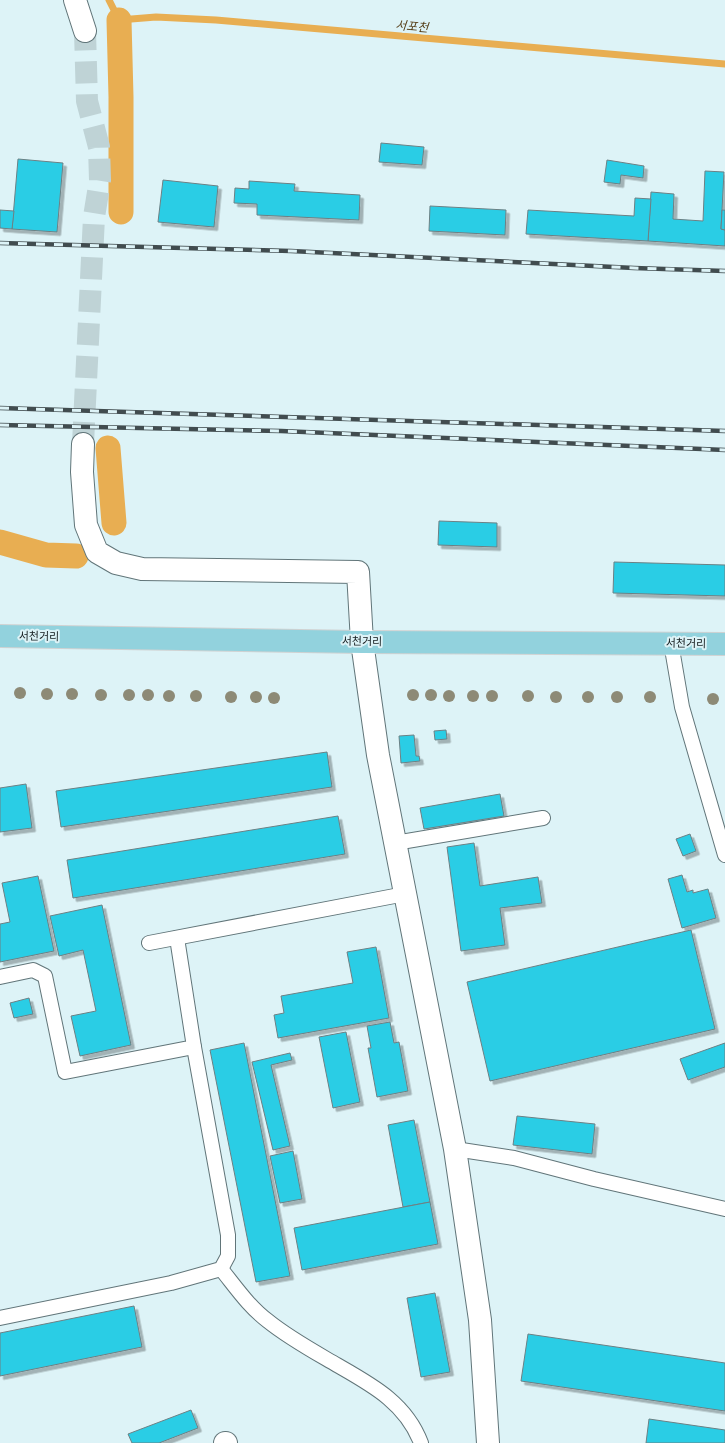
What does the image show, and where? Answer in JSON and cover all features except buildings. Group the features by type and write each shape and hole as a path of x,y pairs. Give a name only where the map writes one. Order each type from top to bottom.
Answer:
{"main road":[{"name":"서천거리","path":"0,636 362,642 725,644"}],"street":[{"path":"75,0 85,31"},
{"path":"83,444 82,472 86,525 96,552 116,562 142,569 358,572 362,642 378,755 455,1149 480,1320 488,1443"}],"lane":[{"path":"671,643 682,707 725,855"},
{"path":"395,843 543,818"},
{"path":"149,943 405,894"},
{"path":"0,1318 171,1283 222,1269 228,1256 228,1235 194,1047 177,938"},
{"path":"0,977 33,970 45,976 65,1072 194,1047"},
{"path":"455,1149 514,1158 594,1179 725,1209"},
{"path":"222,1269 242,1295 266,1320 299,1343 372,1385 391,1400 406,1414 421,1443"}],"waterway":[{"name":"서포천","path":"109,0 119,20 156,17 216,20 725,64"},
{"path":"119,20 121,212"},
{"path":"108,448 114,523"},
{"path":"0,542 46,555 76,556"}],"tunnel":[{"path":"83,444 94,217 100,180 99,147 87,101 85,31"}],"railway":[{"path":"0,243 291,251 725,271"},
{"path":"0,408 725,431"},
{"path":"0,425 281,431 725,450"}]}
